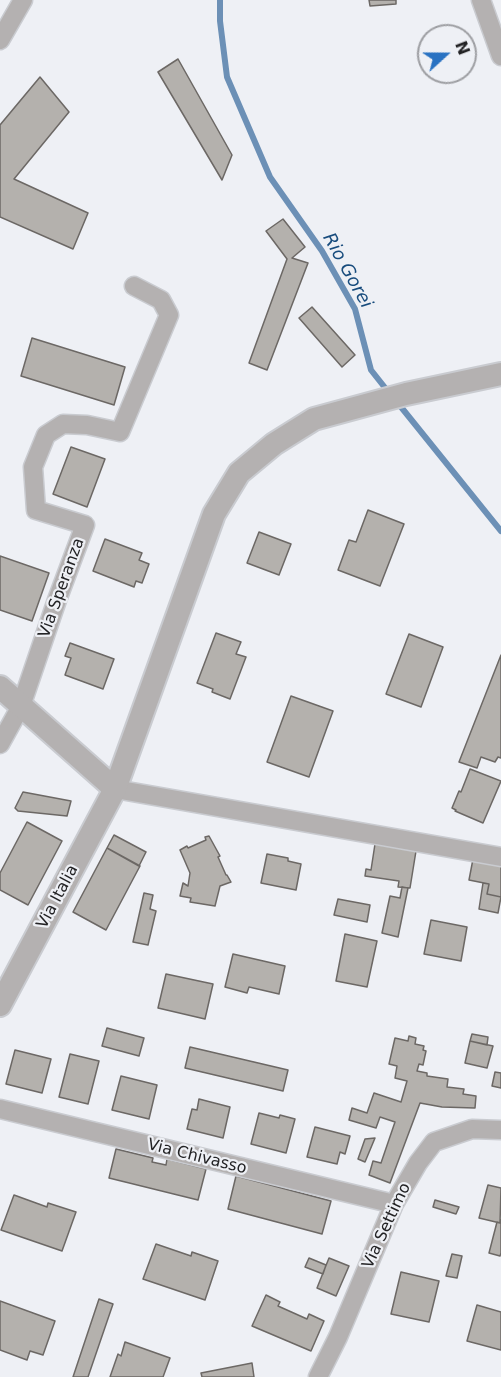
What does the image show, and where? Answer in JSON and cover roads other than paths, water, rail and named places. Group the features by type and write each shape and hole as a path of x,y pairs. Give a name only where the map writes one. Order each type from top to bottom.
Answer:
{"street":[{"path":"0,40 23,0"},
{"path":"481,0 501,56"},
{"name":"Via Speranza","path":"0,744 21,706 85,525 36,510 33,467 46,435 63,424 87,425 120,432 169,315 162,300 134,286"},
{"name":"Via Italia","path":"2,997 115,789 214,514 240,473 274,444 314,419 406,394 501,374"},
{"path":"0,687 115,789 501,857"},
{"name":"Via Chivasso","path":"0,1109 394,1204"},
{"name":"Via Settimo","path":"318,1377 342,1328 394,1204 418,1163 434,1142 472,1129 501,1130"}],"waterway":[{"name":"Rio Gorei","path":"220,0 220,21 227,77 270,177 322,251 355,309 371,370 390,394"},
{"name":"Rio Gorei","path":"397,402 501,531"}]}
